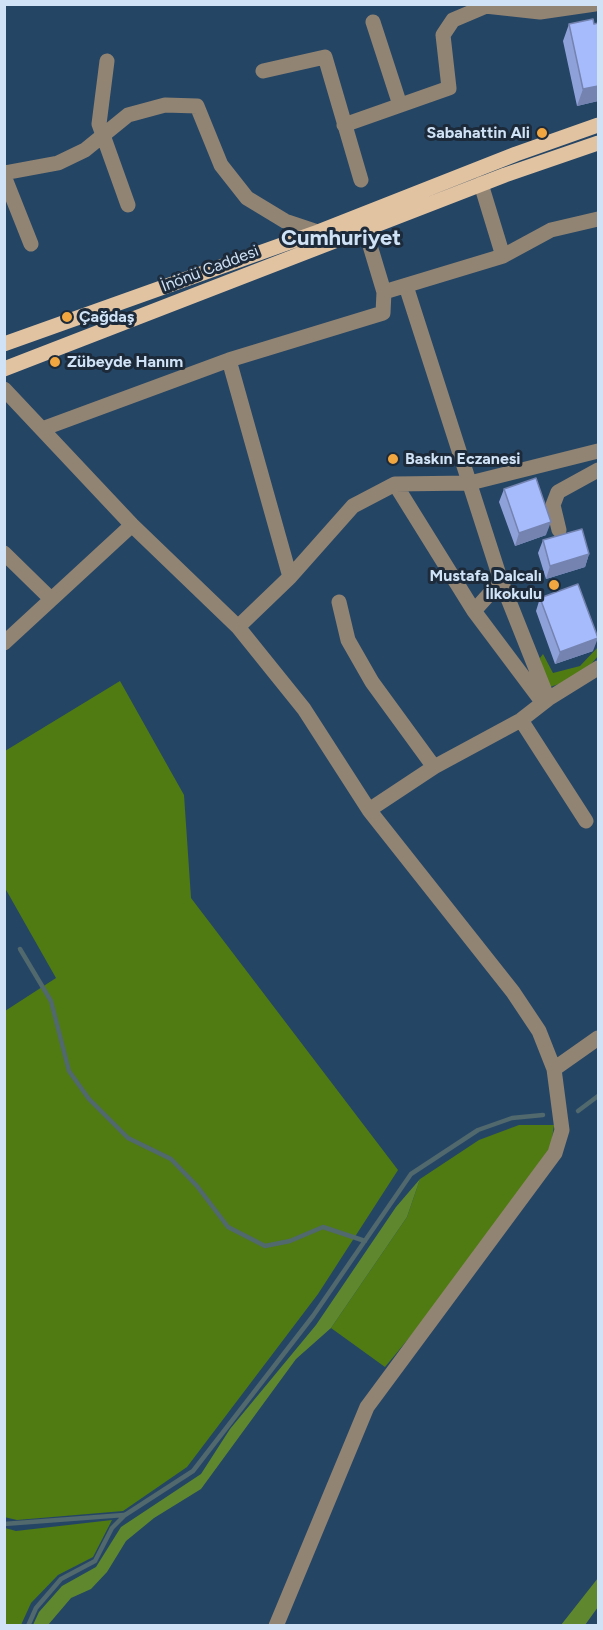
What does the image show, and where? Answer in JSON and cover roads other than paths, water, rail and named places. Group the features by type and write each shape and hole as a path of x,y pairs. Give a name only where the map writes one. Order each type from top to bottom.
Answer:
{"main road":[{"name":"İnönü Caddesi","path":"4,345 318,232 516,154 598,125"},
{"name":"İnönü Caddesi","path":"4,369 481,184 598,143"}],"street":[{"path":"467,4 540,12 595,4"},
{"path":"344,125 449,88 443,35 453,20 486,6"},
{"path":"374,22 400,105"},
{"path":"264,71 325,57 361,180"},
{"path":"107,61 99,124 128,205"},
{"path":"31,244 4,174 58,163 85,150 128,115 165,105 197,106 221,165 247,198 285,221 318,232"},
{"path":"481,184 503,256"},
{"path":"384,292 503,256 551,230 598,219"},
{"path":"42,429 229,360 383,313 384,292 365,229"},
{"path":"406,286 501,580 545,701"},
{"path":"229,360 290,577"},
{"path":"4,389 132,525 238,627 304,710 369,810 513,992 539,1031 554,1069 562,1130 555,1153 367,1407 276,1626"},
{"path":"238,627 290,577 354,506 395,484 470,483 598,451"},
{"path":"560,530 553,505 558,492 598,470"},
{"path":"395,484 474,611 545,701"},
{"path":"4,643 132,525"},
{"path":"4,553 51,599"},
{"path":"474,611 501,580"},
{"path":"339,602 348,640 372,682 434,767"},
{"path":"369,810 434,767 521,720 545,701 598,668"},
{"path":"521,720 586,821"},
{"path":"554,1069 598,1038"}],"waterway":[{"path":"20,949 51,1001 69,1071 89,1099 128,1138 171,1159 197,1186 228,1227 265,1246 290,1241 323,1227 365,1241"},
{"path":"578,1111 598,1096"},
{"path":"28,1626 36,1608 61,1579 95,1561 112,1528 125,1515 193,1471 313,1316 411,1174 478,1130 512,1118 543,1115"},
{"path":"4,1524 124,1515"}],"place":[{"name":"Sabahattin Ali","path":"542,133"},
{"name":"Çağdaş","path":"67,317"},
{"name":"Zübeyde Hanım","path":"55,362"},
{"name":"Baskın Eczanesi","path":"393,459"},
{"name":"Mustafa Dalcalı İlkokulu","path":"554,585"}],"district":[{"name":"Cumhuriyet","path":"341,239"}]}
